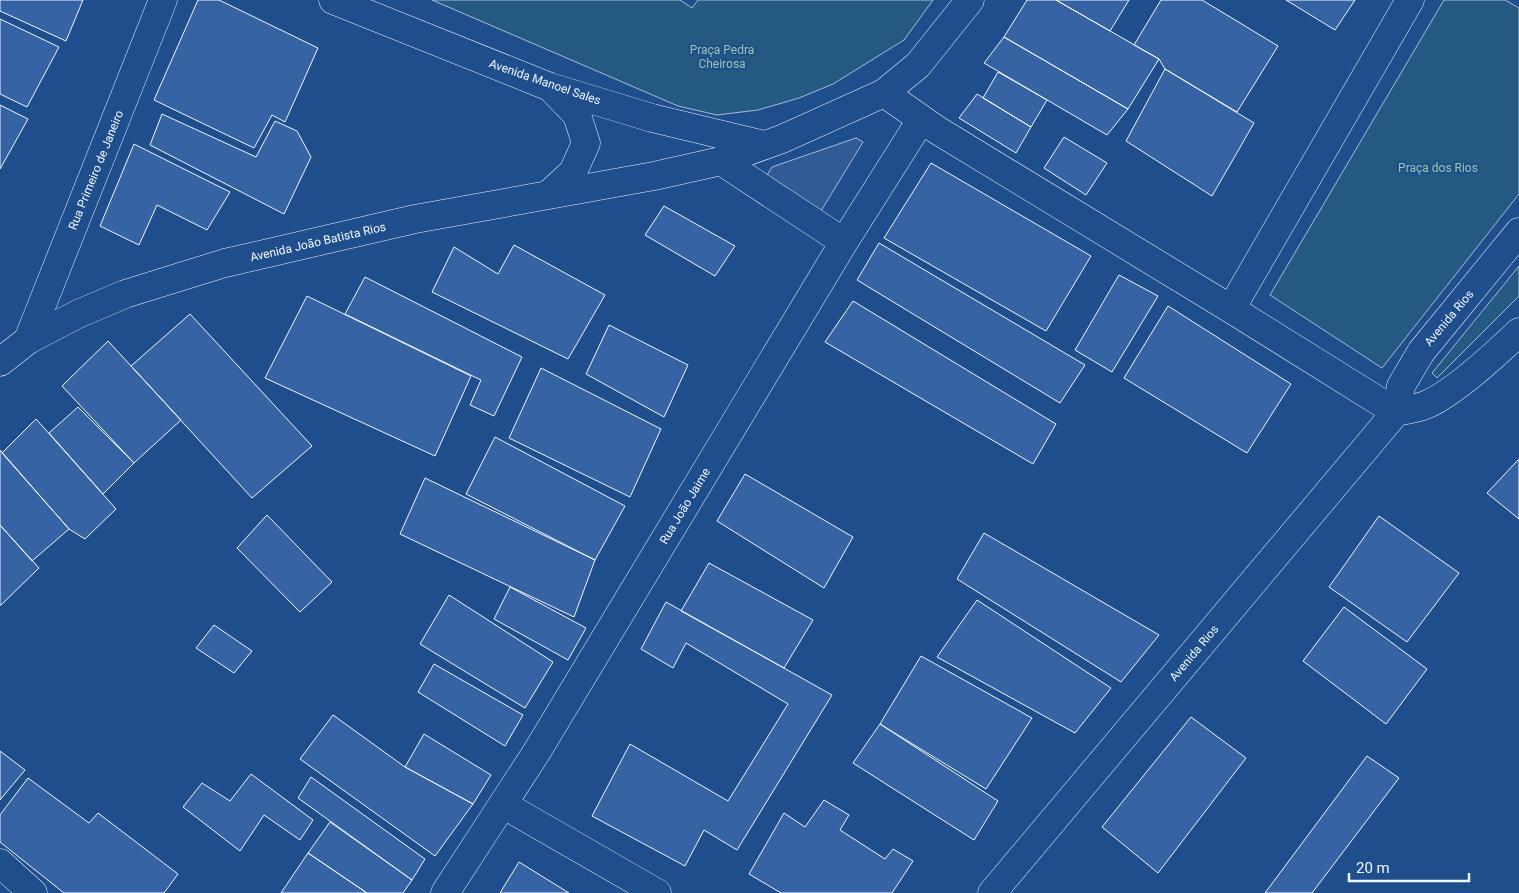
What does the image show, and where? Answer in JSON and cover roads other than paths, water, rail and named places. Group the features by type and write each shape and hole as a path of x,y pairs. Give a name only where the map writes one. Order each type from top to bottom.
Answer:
{"street":[{"name":"Rua Primeiro de Janeiro","path":"28,340 163,0"},
{"name":"Avenida Manoel Sales","path":"333,0 550,87 652,118 773,142"},
{"path":"773,142 884,93 918,65 970,0"},
{"path":"1232,309 1410,0"},
{"path":"548,195 573,172 586,143 577,115 550,87"},
{"path":"884,93 922,120 1232,309 1396,412 1424,406 1443,395 1478,369 1519,332"},
{"name":"Rua João Jaime","path":"445,893 504,805 844,242 922,120"},
{"name":"Avenida João Batista Rios","path":"0,362 28,340 78,314 126,294 225,263 415,219 654,176 721,161 773,142"},
{"path":"721,161 844,242"},
{"name":"Avenida Rios","path":"992,893 1396,412 1401,386 1421,352 1519,232"},
{"path":"504,805 657,893"},
{"path":"0,863 33,893"}],"park label":[{"name":"Praça Pedra Cheirosa","path":"722,57"},
{"name":"Praça dos Rios","path":"1438,168"}]}
